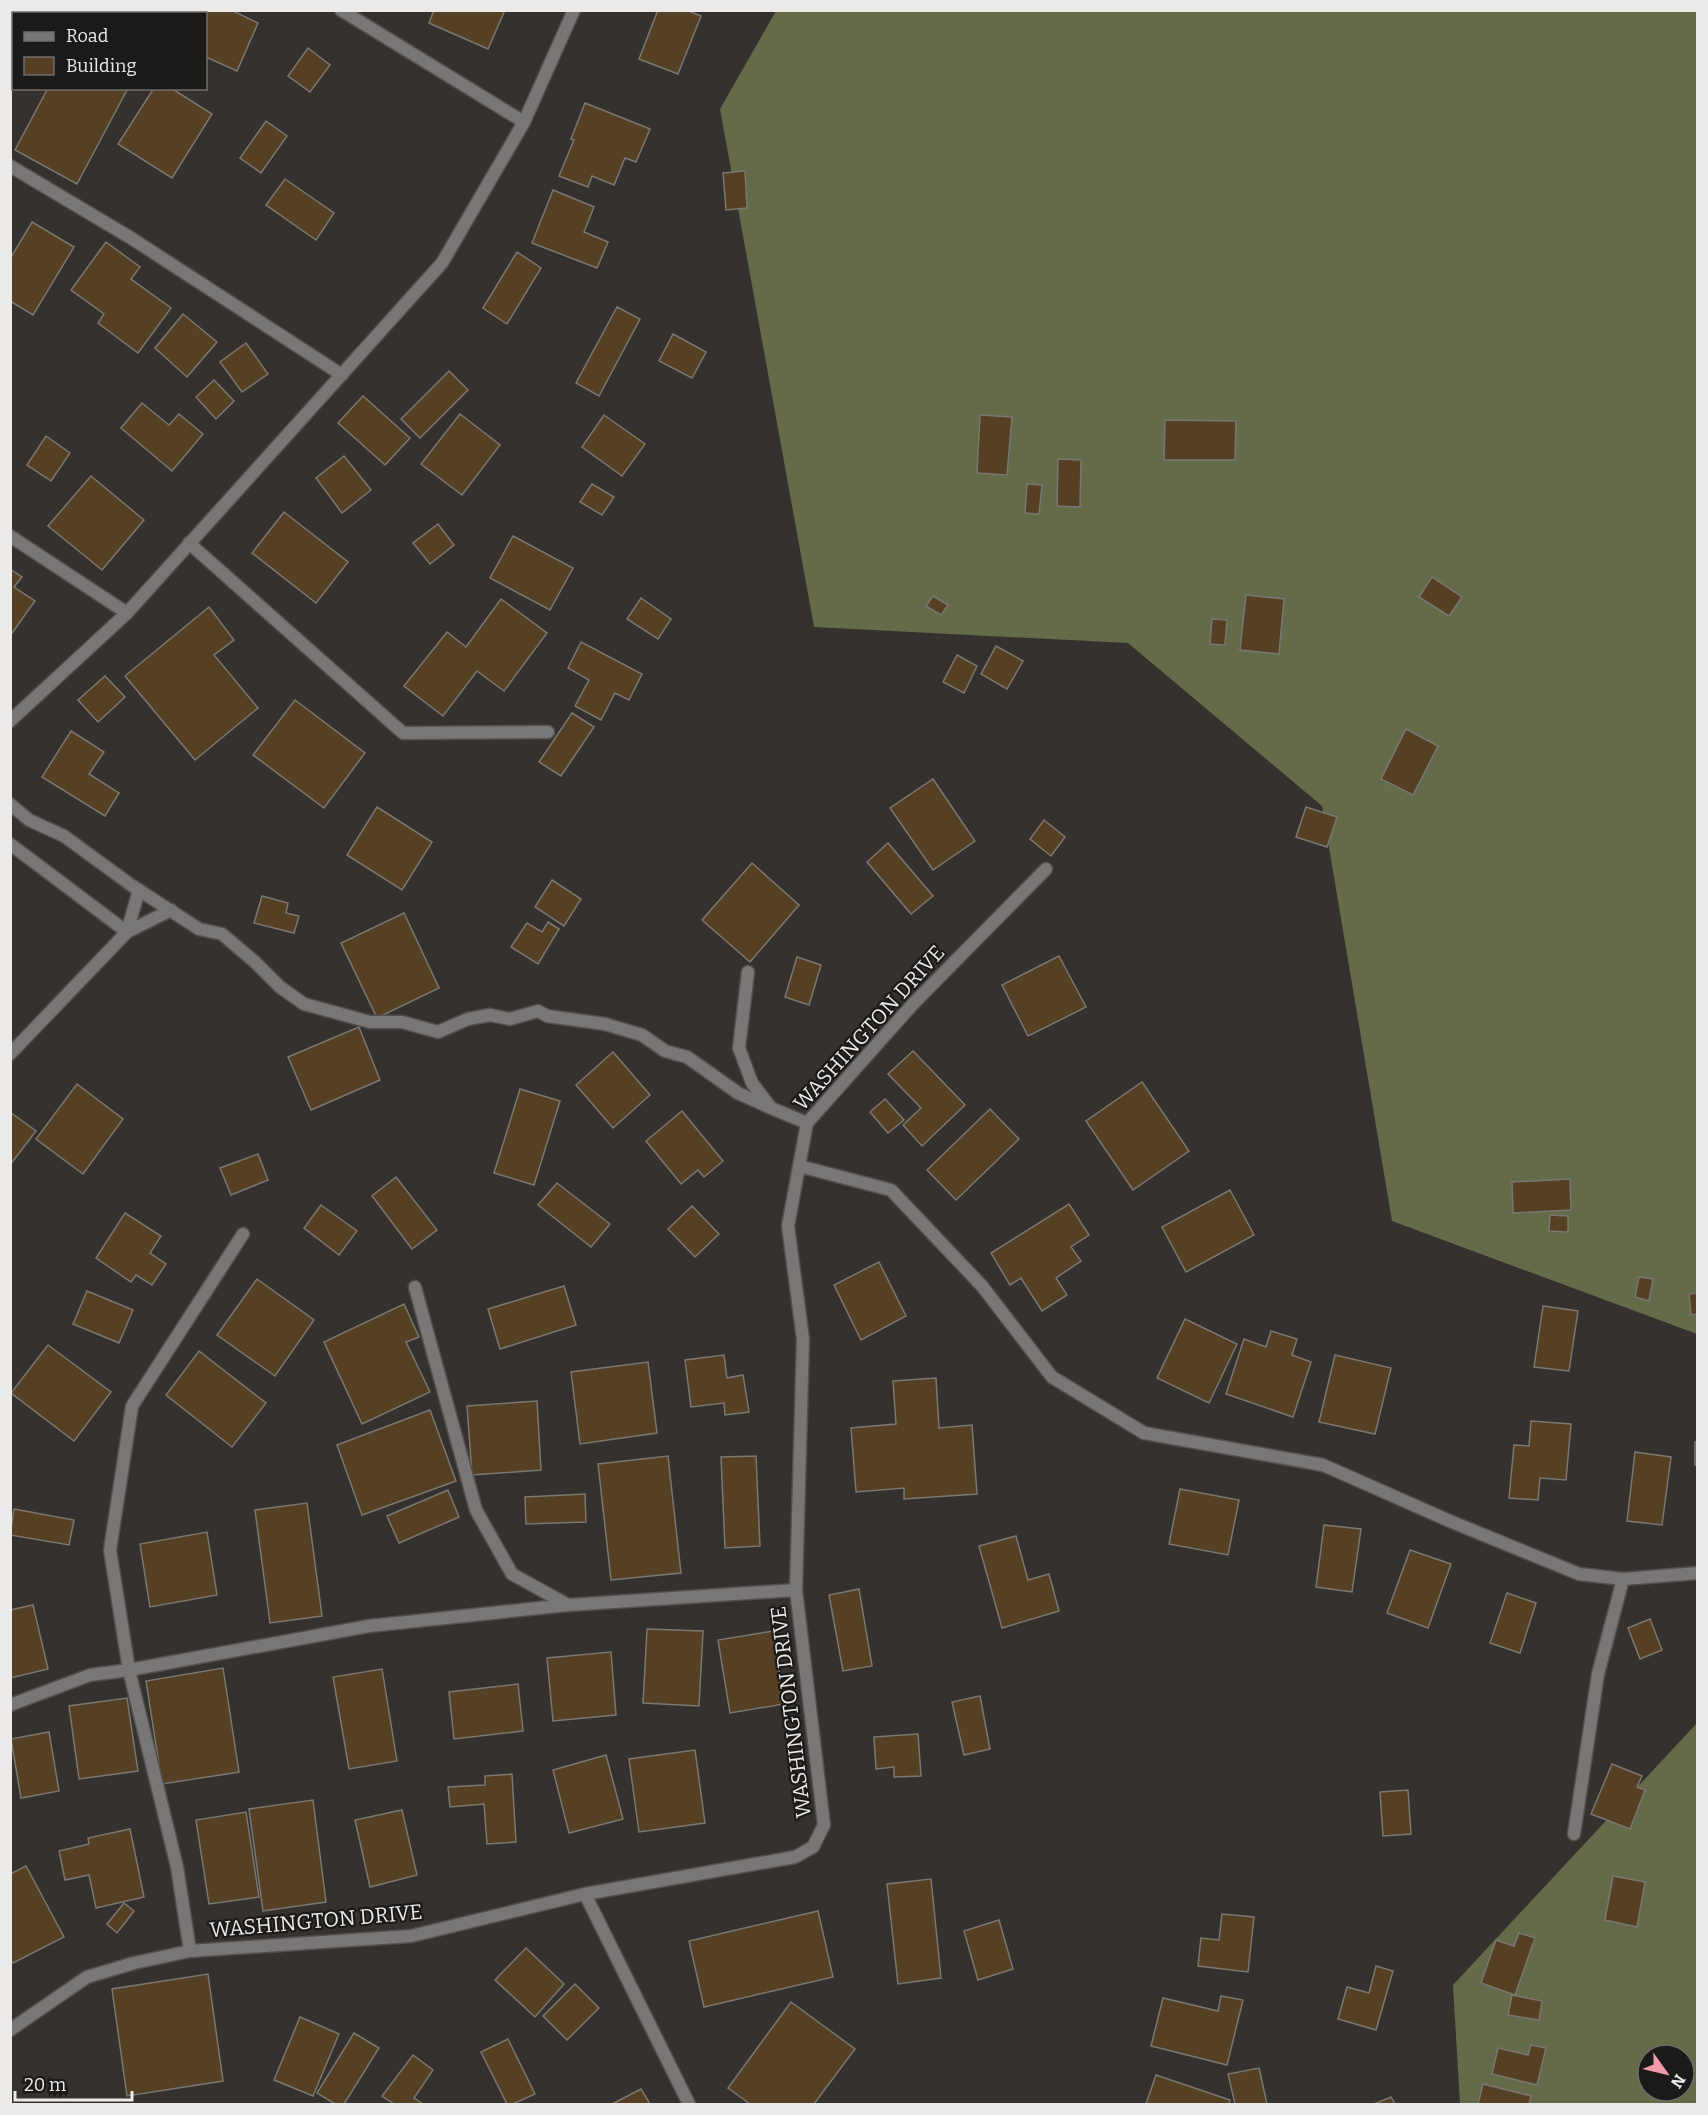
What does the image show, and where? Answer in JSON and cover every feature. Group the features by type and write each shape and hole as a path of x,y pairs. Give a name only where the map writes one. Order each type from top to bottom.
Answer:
{"street":[{"path":"341,10 524,122"},
{"path":"10,721 127,613 442,263 524,122 574,10"},
{"path":"10,166 131,238 342,375"},
{"path":"10,536 127,613"},
{"path":"189,543 403,733 549,732"},
{"path":"10,804 29,820 64,836 139,890 200,929 222,934 280,987 304,1004 370,1022 402,1023 438,1032 468,1019 490,1015 510,1019 538,1011 547,1016 605,1024 642,1035 665,1051 687,1056 738,1093 807,1123"},
{"path":"10,844 127,932"},
{"name":"WASHINGTON DRIVE","path":"10,2030 87,1977 134,1963 190,1951 411,1936 585,1894 795,1857 813,1847 824,1825 796,1590 803,1339 788,1226 807,1123 912,1005 1046,869"},
{"path":"127,932 139,890"},
{"path":"10,1054 127,932 171,910"},
{"path":"748,972 739,1048 752,1083 771,1108"},
{"path":"799,1166 891,1190 982,1286 1052,1377 1144,1433 1323,1465 1452,1522 1579,1574 1623,1579 1698,1573"},
{"path":"190,1951 177,1867 129,1670 110,1550 132,1406 243,1234"},
{"path":"415,1287 476,1510 512,1574 568,1605"},
{"path":"1574,1834 1598,1674 1623,1579"},
{"path":"10,1705 90,1675 129,1670 369,1626 568,1605 796,1590"},
{"path":"585,1894 689,2104"}],"green space":[{"path":"776,11 1697,11 1697,1334 1392,1221 1322,806 1128,643 814,627 720,109"},
{"path":"1697,1723 1697,2104 1460,2104 1453,1985"}],"building":[{"path":"78,10 139,10 138,12 78,12"},
{"path":"149,10 183,10 182,12 148,12"},
{"path":"191,10 231,10 258,23 237,71 207,57 207,12 190,12"},
{"path":"434,10 505,10 488,49 429,23"},
{"path":"658,10 686,10 701,16 678,74 639,59"},
{"path":"11,16 12,78 10,80"},
{"path":"308,48 330,65 310,92 288,76"},
{"path":"47,90 127,90 77,184 15,150"},
{"path":"153,90 174,90 212,114 172,178 118,144"},
{"path":"585,103 650,129 636,162 625,158 614,185 592,176 588,187 559,176 574,140 571,139"},
{"path":"266,121 287,136 261,173 240,158"},
{"path":"745,171 747,208 726,210 723,173"},
{"path":"285,179 334,213 316,240 266,205"},
{"path":"553,190 594,207 584,232 608,242 597,268 532,243"},
{"path":"32,222 74,247 33,315 10,301 10,259"},
{"path":"106,242 140,267 131,279 171,308 138,353 98,323 104,314 71,290"},
{"path":"517,252 541,268 507,324 483,308"},
{"path":"617,307 640,319 599,396 576,383"},
{"path":"183,314 217,342 187,377 155,348"},
{"path":"673,334 706,352 692,378 659,361"},
{"path":"246,343 268,374 242,392 220,362"},
{"path":"449,371 468,390 420,438 401,419"},
{"path":"214,380 234,401 216,419 196,397"},
{"path":"363,396 410,438 385,465 338,423"},
{"path":"142,403 169,425 179,414 203,434 172,471 121,428"},
{"path":"460,414 500,445 462,495 421,464"},
{"path":"604,415 645,444 622,476 582,447"},
{"path":"980,415 1012,417 1007,475 977,473"},
{"path":"1165,420 1236,421 1235,460 1164,460"},
{"path":"46,436 70,453 51,481 27,465"},
{"path":"344,456 371,490 342,513 316,478"},
{"path":"1058,459 1081,460 1080,507 1057,506"},
{"path":"91,476 144,520 102,570 48,526"},
{"path":"592,484 614,497 602,515 580,502"},
{"path":"1027,484 1042,485 1039,514 1025,513"},
{"path":"284,512 348,562 316,603 252,553"},
{"path":"438,524 454,545 430,564 413,543"},
{"path":"513,536 573,568 550,610 490,578"},
{"path":"10,569 22,577 14,587 35,601 10,636"},
{"path":"1432,577 1462,597 1449,616 1419,597"},
{"path":"1246,595 1284,599 1279,654 1240,650"},
{"path":"933,596 948,605 941,615 926,606"},
{"path":"641,598 671,619 658,639 627,619"},
{"path":"501,599 547,633 504,691 477,671 443,716 404,686 447,632 466,647"},
{"path":"209,607 234,640 214,655 258,708 195,760 125,676"},
{"path":"1212,619 1227,620 1225,645 1210,644"},
{"path":"581,642 642,674 629,700 615,693 601,720 575,706 589,680 568,668"},
{"path":"996,646 1023,661 1007,689 981,674"},
{"path":"957,655 977,666 964,693 943,682"},
{"path":"105,676 125,697 98,722 78,700"},
{"path":"295,700 365,753 324,808 253,755"},
{"path":"572,713 594,727 561,776 539,762"},
{"path":"1406,729 1438,746 1413,795 1381,779"},
{"path":"71,731 104,752 89,774 119,793 105,816 42,777"},
{"path":"933,779 975,841 933,870 890,808"},
{"path":"377,807 432,842 402,890 347,855"},
{"path":"1306,807 1337,817 1327,847 1296,837"},
{"path":"1044,820 1065,837 1051,856 1030,839"},
{"path":"888,843 933,896 911,914 867,862"},
{"path":"752,863 799,905 750,962 702,920"},
{"path":"552,880 581,899 564,926 535,907"},
{"path":"262,896 288,903 286,913 299,916 294,933 254,923"},
{"path":"404,913 439,988 377,1018 341,943"},
{"path":"548,922 559,929 538,964 511,947 527,923 542,932"},
{"path":"1059,956 1086,1007 1028,1036 1002,985"},
{"path":"797,957 821,965 809,1005 785,997"},
{"path":"359,1027 380,1080 311,1110 288,1057"},
{"path":"913,1051 965,1105 922,1146 903,1125 921,1108 888,1074"},
{"path":"613,1052 650,1095 613,1128 576,1085"},
{"path":"1142,1082 1189,1151 1133,1190 1086,1121"},
{"path":"77,1084 123,1119 83,1174 36,1139"},
{"path":"520,1089 560,1101 534,1185 494,1173"},
{"path":"885,1099 904,1120 888,1133 870,1112"},
{"path":"990,1109 1019,1139 956,1200 927,1170"},
{"path":"682,1111 723,1161 704,1177 698,1170 681,1184 646,1141"},
{"path":"10,1112 36,1131 10,1165"},
{"path":"258,1154 268,1180 231,1195 220,1168"},
{"path":"396,1177 437,1230 412,1249 372,1196"},
{"path":"1570,1179 1571,1210 1513,1213 1512,1182"},
{"path":"557,1183 610,1224 591,1247 538,1205"},
{"path":"1230,1190 1254,1235 1186,1272 1162,1227"},
{"path":"1069,1204 1089,1235 1071,1247 1081,1261 1056,1278 1067,1295 1042,1311 1021,1278 1010,1285 991,1253"},
{"path":"321,1205 357,1231 339,1255 304,1228"},
{"path":"692,1206 719,1234 695,1257 668,1229"},
{"path":"125,1213 161,1236 150,1253 166,1264 152,1285 136,1275 131,1282 96,1258"},
{"path":"1550,1215 1568,1216 1568,1232 1549,1231"},
{"path":"879,1262 906,1316 861,1340 834,1285"},
{"path":"1639,1277 1653,1279 1649,1301 1635,1297"},
{"path":"257,1279 314,1320 275,1376 217,1335"},
{"path":"564,1286 576,1325 500,1349 488,1309"},
{"path":"87,1291 133,1310 119,1343 73,1324"},
{"path":"1698,1293 1698,1314 1691,1315 1689,1294"},
{"path":"404,1304 419,1337 406,1342 430,1392 362,1424 324,1342"},
{"path":"1543,1306 1578,1311 1569,1371 1534,1367"},
{"path":"1185,1319 1237,1344 1209,1403 1157,1378"},
{"path":"1271,1331 1297,1339 1292,1355 1311,1362 1293,1417 1226,1394 1244,1339 1266,1347"},
{"path":"48,1345 111,1392 74,1441 11,1393"},
{"path":"199,1351 266,1403 232,1447 166,1395"},
{"path":"724,1355 727,1378 743,1375 749,1412 725,1415 724,1403 691,1407 685,1360"},
{"path":"1335,1355 1391,1368 1375,1434 1319,1422"},
{"path":"648,1362 657,1433 580,1444 571,1372"},
{"path":"936,1378 939,1428 972,1425 977,1494 904,1499 904,1488 856,1492 851,1428 896,1424 893,1381"},
{"path":"537,1401 541,1470 472,1475 467,1406"},
{"path":"430,1410 456,1481 362,1515 337,1445"},
{"path":"1531,1421 1571,1424 1566,1480 1540,1478 1538,1500 1509,1498 1514,1445 1529,1446"},
{"path":"1695,1442 1698,1442 1698,1465 1695,1465"},
{"path":"1635,1452 1671,1457 1662,1525 1627,1521"},
{"path":"668,1456 681,1573 611,1580 598,1464"},
{"path":"756,1456 760,1546 725,1548 721,1457"},
{"path":"1180,1489 1239,1500 1228,1555 1169,1544"},
{"path":"448,1490 459,1517 399,1543 387,1516"},
{"path":"585,1494 586,1522 526,1524 525,1497"},
{"path":"307,1503 322,1616 270,1623 255,1510"},
{"path":"14,1509 74,1520 69,1545 10,1535"},
{"path":"1324,1525 1361,1529 1352,1592 1316,1587"},
{"path":"207,1532 217,1595 150,1607 140,1544"},
{"path":"1016,1536 1028,1580 1049,1574 1059,1611 1002,1628 979,1546"},
{"path":"1410,1550 1451,1564 1428,1628 1387,1613"},
{"path":"859,1589 872,1666 843,1671 829,1595"},
{"path":"1507,1593 1536,1603 1520,1653 1490,1643"},
{"path":"33,1605 48,1669 10,1678 10,1610"},
{"path":"1650,1619 1662,1650 1640,1659 1628,1628"},
{"path":"647,1629 703,1631 699,1706 643,1703"},
{"path":"773,1631 784,1704 730,1713 718,1640"},
{"path":"611,1652 616,1715 553,1721 547,1658"},
{"path":"223,1668 239,1772 162,1784 146,1681"},
{"path":"382,1669 397,1761 349,1769 333,1677"},
{"path":"518,1684 523,1731 454,1739 449,1692"},
{"path":"980,1696 990,1749 964,1755 952,1702"},
{"path":"127,1698 138,1771 79,1779 69,1706"},
{"path":"49,1732 59,1791 21,1798 11,1739"},
{"path":"918,1734 921,1776 894,1777 894,1767 876,1769 874,1737"},
{"path":"695,1750 705,1823 639,1832 629,1759"},
{"path":"606,1755 623,1819 569,1833 553,1770"},
{"path":"1612,1764 1642,1776 1637,1787 1645,1790 1630,1829 1591,1814"},
{"path":"512,1774 516,1842 487,1844 484,1804 450,1807 448,1787 485,1785 485,1776"},
{"path":"1408,1790 1411,1834 1383,1836 1380,1792"},
{"path":"313,1800 326,1902 263,1911 249,1809"},
{"path":"402,1810 417,1875 370,1887 355,1820"},
{"path":"246,1812 259,1897 209,1904 196,1820"},
{"path":"130,1829 144,1897 96,1908 89,1875 65,1880 59,1851 89,1844 88,1838"},
{"path":"26,1866 64,1937 13,1963 10,1958 10,1874"},
{"path":"1613,1876 1645,1882 1637,1927 1605,1920"},
{"path":"931,1879 941,1978 898,1984 887,1884"},
{"path":"124,1903 134,1911 117,1933 107,1924"},
{"path":"818,1911 833,1977 704,2007 689,1941"},
{"path":"1222,1914 1254,1917 1248,1972 1198,1966 1201,1938 1219,1940"},
{"path":"999,1920 1013,1969 978,1980 964,1931"},
{"path":"1519,1933 1535,1938 1515,1995 1481,1983 1496,1940 1514,1946"},
{"path":"526,1948 564,1984 535,2017 495,1980"},
{"path":"1376,1966 1393,1971 1376,2030 1338,2019 1347,1987 1369,1993"},
{"path":"208,1974 223,2081 127,2096 112,1989"},
{"path":"575,1984 599,2008 567,2040 543,2016"},
{"path":"1512,1995 1542,2001 1539,2020 1508,2015"},
{"path":"1221,1996 1243,2000 1227,2065 1151,2046 1163,1998 1218,2011"},
{"path":"791,2002 855,2049 814,2104 750,2104 728,2088"},
{"path":"300,2017 339,2034 313,2096 274,2080"},
{"path":"354,2033 379,2048 344,2104 335,2104 317,2093"},
{"path":"508,2039 535,2094 513,2104 507,2104 481,2052"},
{"path":"1531,2045 1546,2048 1537,2085 1492,2074 1498,2048 1528,2055"},
{"path":"413,2055 433,2070 414,2098 423,2104 394,2104 382,2096"},
{"path":"1259,2068 1267,2104 1235,2104 1228,2074"},
{"path":"1156,2075 1230,2100 1229,2104 1146,2104"},
{"path":"1483,2084 1531,2096 1529,2104 1478,2104"},
{"path":"641,2089 650,2104 612,2104"},
{"path":"1391,2097 1395,2104 1374,2104"}]}
